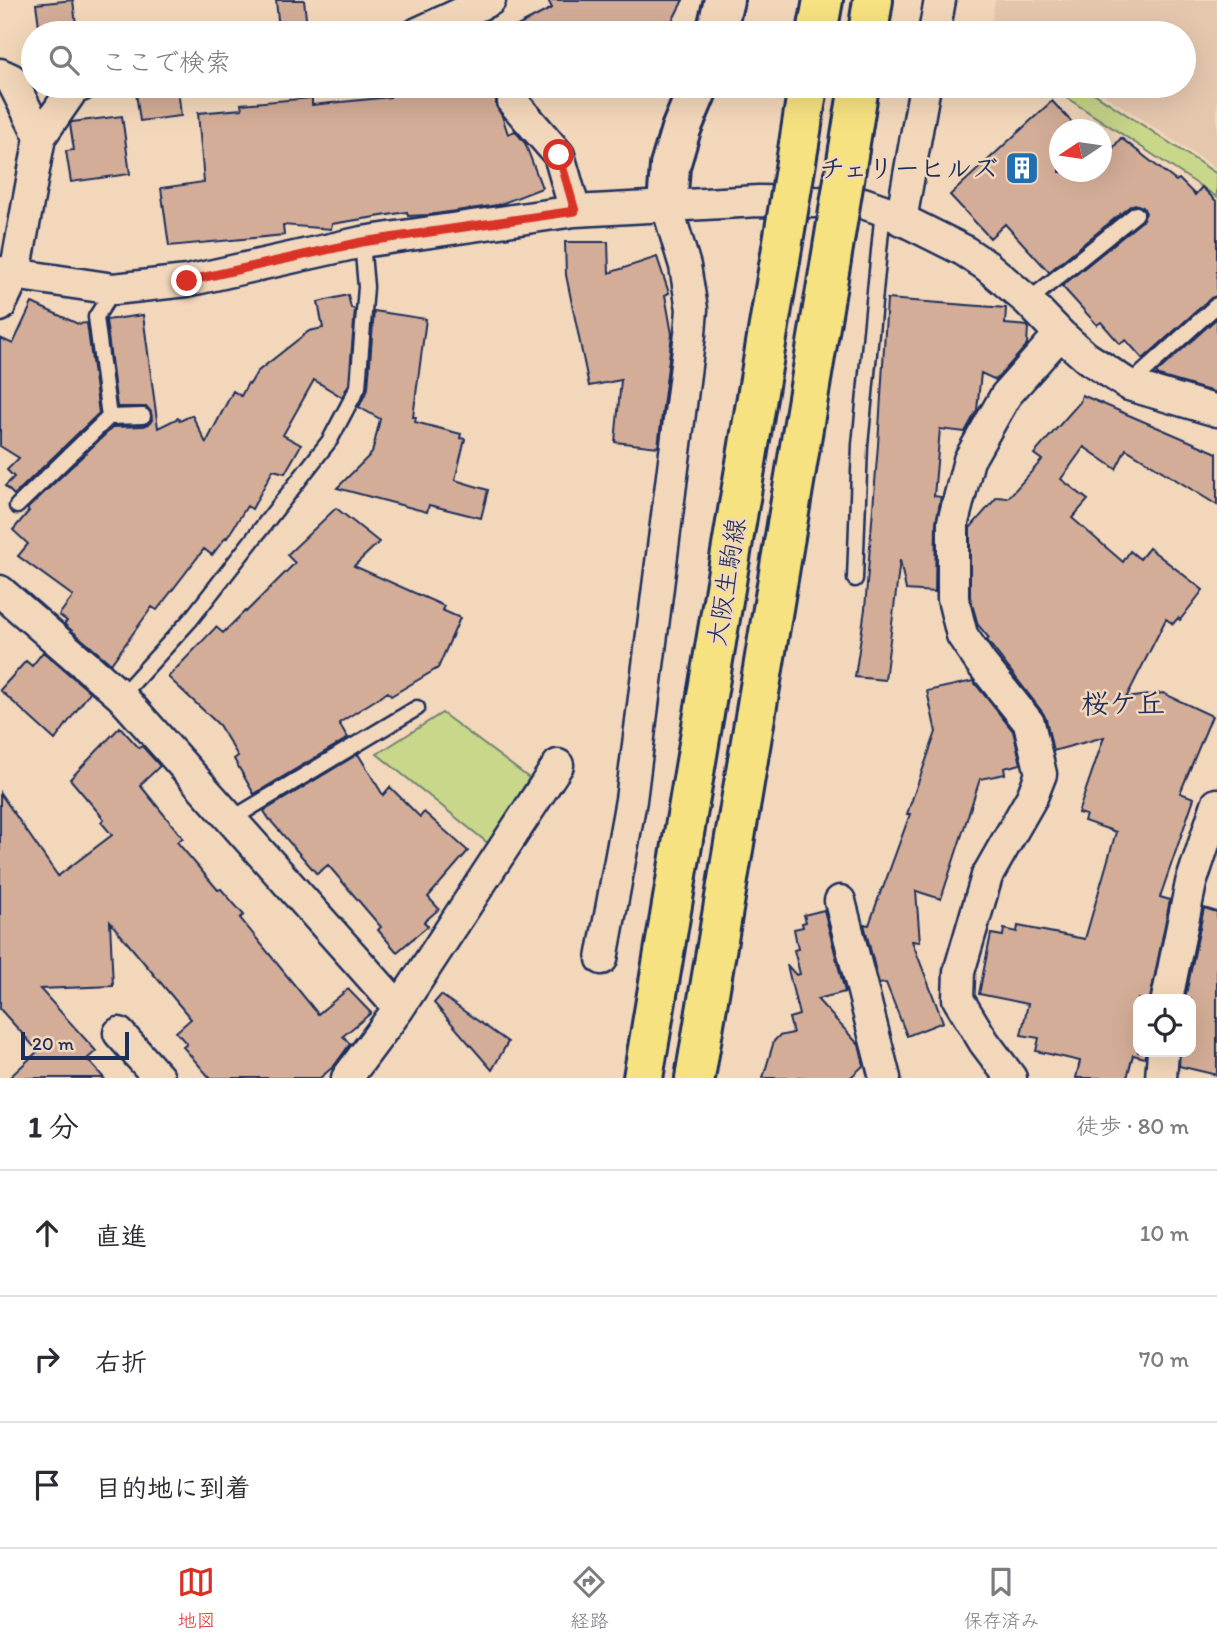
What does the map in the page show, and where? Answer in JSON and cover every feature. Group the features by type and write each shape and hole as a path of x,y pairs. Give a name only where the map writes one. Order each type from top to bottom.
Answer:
{"main road":[{"path":"819,21 823,0"},
{"path":"870,21 873,0"},
{"name":"大阪生駒線","path":"643,1078 806,98"},
{"name":"大阪生駒線","path":"695,1078 857,98"}],"street":[{"path":"444,21 490,0"},
{"path":"719,21 724,0"},
{"path":"936,21 940,0"},
{"path":"0,74 11,79 40,137"},
{"path":"0,306 40,137 67,98"},
{"path":"602,959 631,800 690,334 692,309 685,266 667,206 670,166 694,98"},
{"path":"892,215 922,98"},
{"path":"513,102 559,155 575,211"},
{"path":"8,273 114,289 187,281 362,242 575,211 759,201 863,203 963,250 987,266 1086,357 1129,385 1217,411"},
{"path":"1011,1078 984,1042 958,999 960,972 987,876 1032,797 1041,774 1029,723 962,635 953,599 953,522 969,460 1006,395 1060,334"},
{"path":"0,591 121,696 399,1008"},
{"path":"347,1078 399,1008 558,765"},
{"path":"1168,994 1191,883 1217,804"},
{"path":"840,901 885,1078"},
{"path":"118,1033 159,1078"},
{"path":"1161,1078 1163,1057"}],"lane":[{"path":"1028,301 1136,214"},
{"path":"855,579 860,445 892,215"},
{"path":"121,696 191,619 232,567 330,440 353,397 358,387 366,287 362,242"},
{"path":"109,417 96,317 114,289"},
{"path":"1129,385 1217,305"},
{"path":"17,506 109,417 143,416"},
{"path":"230,820 417,708"}],"shaded area":[{"path":"995,0 1217,0 1217,169 1109,98 1196,98 1196,21 992,21"}],"green space":[{"path":"1067,98 1101,98 1217,174 1217,197 1112,128 1112,119 1099,119"},
{"path":"442,713 529,778 489,844 377,754"}],"building":[{"path":"73,0 76,21 38,21 36,4"},
{"path":"276,0 304,0 306,21 278,21"},
{"path":"548,0 683,0 672,21 527,21 552,8"},
{"path":"137,98 179,98 181,116 140,121"},
{"path":"312,98 312,105 380,98 496,98 496,106 508,134 515,131 525,143 542,188 498,205 428,215 408,216 407,212 332,224 331,229 283,225 284,235 169,246 161,188 204,182 198,113 242,109 241,104"},
{"path":"1052,101 1069,119 1049,119 1049,182 1112,182 1112,149 1121,138 1176,181 1179,179 1195,195 1202,187 1217,202 1217,296 1211,298 1143,359 1126,340 1120,344 1101,322 1097,325 1062,286 1142,221 1146,213 1143,207 1135,204 1130,206 1049,272 1005,224 990,238 950,195"},
{"path":"122,116 130,174 71,182 66,151 74,150 70,124"},
{"path":"565,242 608,242 609,273 657,257 669,293 665,295 672,334 658,447 615,442 621,380 589,386 566,275"},
{"path":"348,295 351,308 355,309 349,384 342,397 314,380 283,435 301,445 285,473 273,470 252,509 247,506 227,538 212,555 204,549 157,610 152,607 111,664 64,624 67,621 59,615 73,596 18,556 28,544 13,530 29,511 27,509 113,427 144,426 152,420 147,407 117,407 106,320 143,315 158,428 178,418 180,421 192,415 206,443 233,391 241,396 257,372 309,331 323,328 318,302"},
{"path":"887,299 1006,308 1005,324 1028,326 1027,345 996,380 981,373 977,410 965,432 940,429 934,496 941,497 936,522 935,592 906,590 900,560 885,680 855,677 865,609"},
{"path":"32,303 78,324 87,323 99,413 14,495 5,486 14,477 7,470 19,458 0,446 0,338 13,344"},
{"path":"374,311 426,319 413,417 416,417 415,422 461,434 460,438 465,439 455,480 488,490 481,518 429,505 427,512 337,488 372,453 380,419 359,407 368,388"},
{"path":"1217,318 1217,393 1156,373"},
{"path":"1082,395 1217,453 1217,505 1126,449 1116,469 1084,447 1061,479 1088,500 1072,518 1123,562 1130,551 1140,559 1149,548 1203,590 1180,620 1178,618 1173,624 1166,619 1126,698 1163,693 1212,716 1180,793 1194,798 1160,897 1170,900 1151,994 1133,994 1133,1055 1127,1078 1076,1078 1080,1061 1036,1051 1039,1038 1021,1035 1028,1004 979,994 991,934 1003,936 1004,929 1017,932 1018,926 1085,939 1116,832 1084,821 1086,815 1078,813 1104,737 1053,751 1043,713 987,640 989,638 978,625 970,597 970,528 997,497 1008,498 1042,460 1034,454 1080,402"},
{"path":"336,508 379,542 354,566 444,606 442,610 460,618 438,668 391,696 388,692 339,723 348,738 254,794 234,759 238,756 219,725 168,677 216,627 223,633 295,563 287,555"},
{"path":"43,652 90,692 55,740 0,690 26,661 32,666"},
{"path":"973,681 1013,731 1021,764 1004,768 1005,774 980,779 941,899 916,891 920,942 912,941 943,1022 907,1036 886,983 879,984 864,924 869,925 883,888 936,732 927,691"},
{"path":"120,727 160,766 140,785 183,838 177,842 218,890 221,889 244,915 240,918 318,1014 348,989 371,1013 343,1036 350,1044 334,1066 320,1078 210,1078 183,1047 187,1044 176,1032 191,1019 110,922 113,986 40,989 96,1051 87,1059 104,1078 9,1078 38,1051 0,1009 0,793 58,876 112,835 101,822 104,819 70,779"},
{"path":"358,754 383,795 390,787 420,817 424,812 468,851 428,897 439,909 424,922 428,926 397,952 378,930 381,927 328,865 317,874 264,811"},
{"path":"1204,908 1217,912 1217,1075 1179,1066 1180,1057 1196,1057 1196,994 1186,994"},
{"path":"824,910 845,992 817,999 859,1045 864,1065 850,1078 763,1078 774,1041 779,1036 793,1033 789,1018 799,1015 787,965 796,975 800,974 794,950 798,949 794,929 803,927 802,923 806,922 804,915"},
{"path":"441,995 508,1042 492,1070 434,1003"}],"place":[{"name":"チェリーヒルズ","path":"1022,168"}],"district":[{"name":"桜ケ丘","path":"1123,703"}],"route":[{"path":"187,281 362,242 575,211 559,155"}]}
